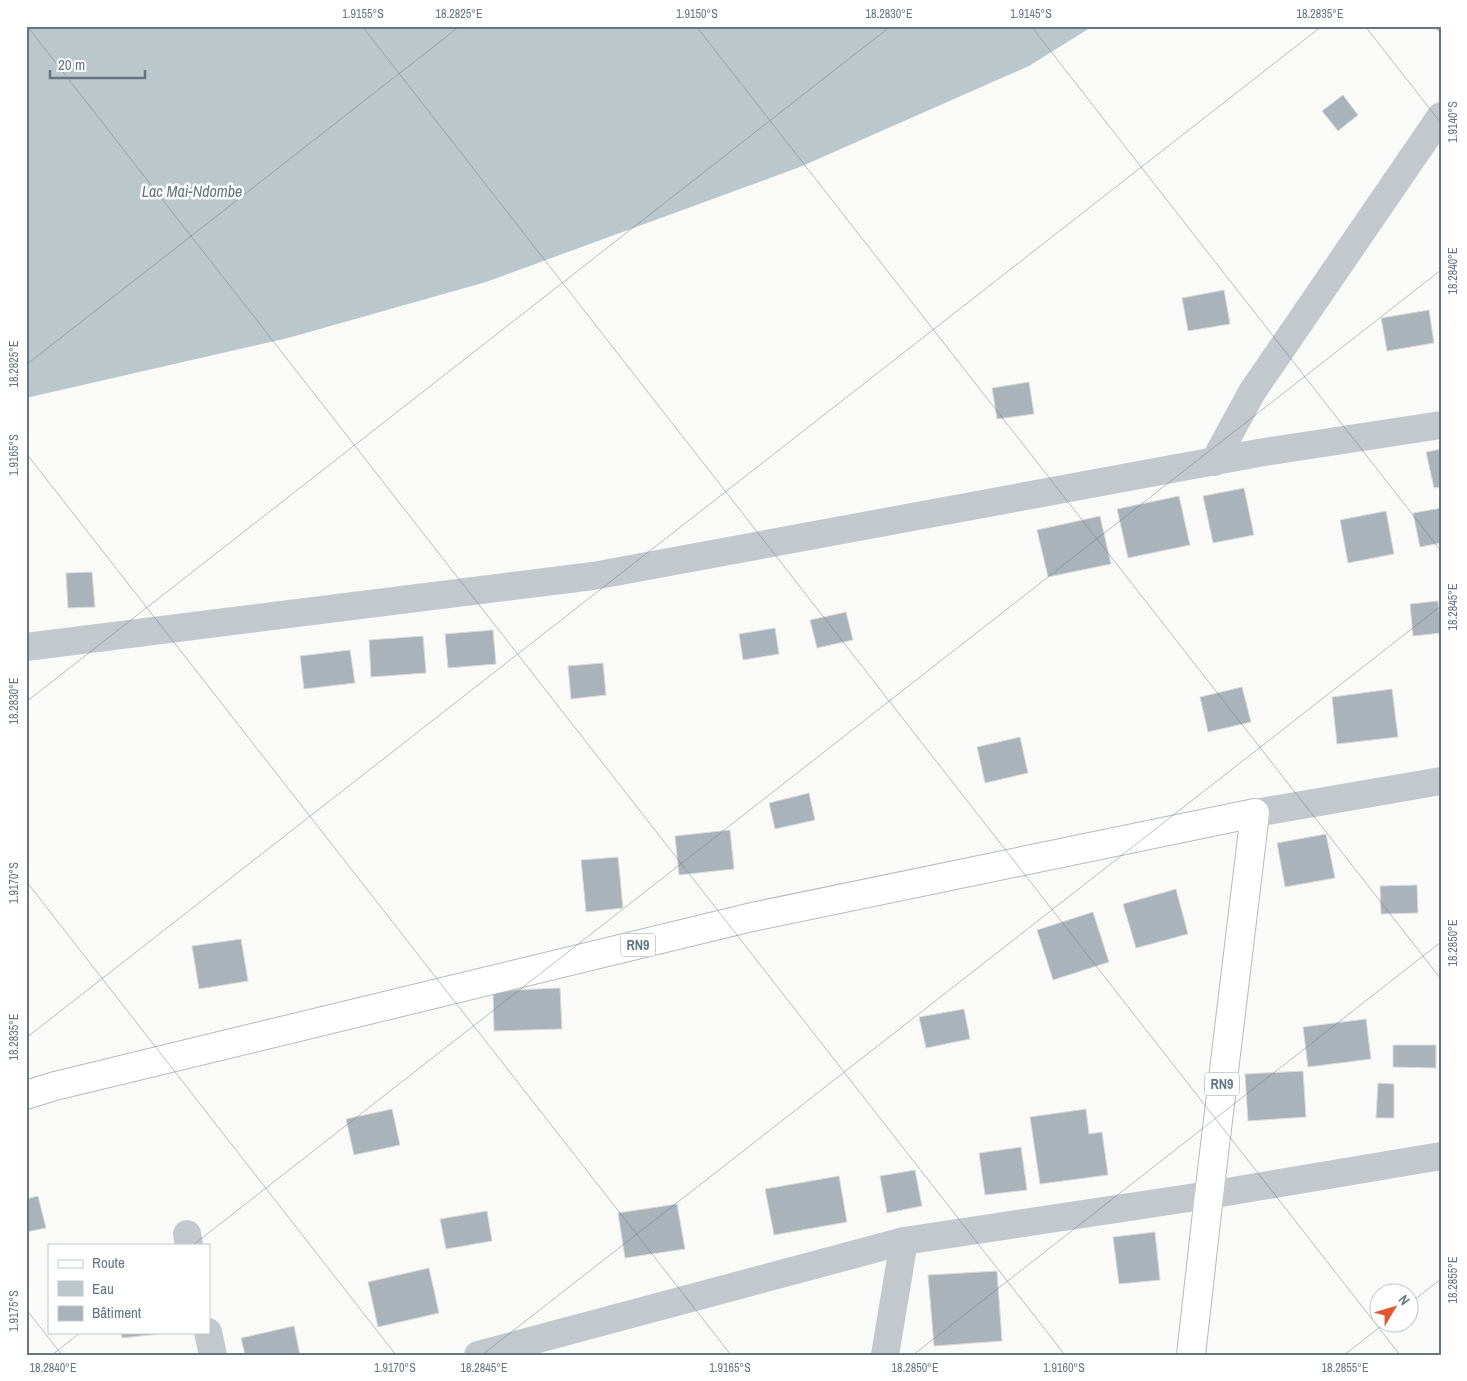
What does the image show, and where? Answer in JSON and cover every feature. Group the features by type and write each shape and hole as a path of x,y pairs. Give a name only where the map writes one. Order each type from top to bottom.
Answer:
{"main road":[{"name":"RN9","path":"26,1095 55,1086 752,917 1255,813 1191,1355"}],"street":[{"path":"1214,462 1252,392 1441,116"},
{"path":"26,647 593,576 1264,452 1441,425"},
{"path":"1255,813 1441,781"},
{"path":"478,1355 904,1241 1209,1195 1441,1156"},
{"path":"885,1355 904,1241"},
{"path":"208,1334 213,1355"}],"water":[{"name":"Lac Mai-Ndombe","path":"26,26 1093,26 1029,66 800,167 486,282 288,338 26,398"}],"building":[{"path":"1432,26 1441,26 1441,33"},
{"path":"1343,95 1358,115 1338,131 1322,111"},
{"path":"1224,290 1230,324 1188,331 1182,298"},
{"path":"1429,310 1434,343 1387,351 1381,318"},
{"path":"1029,382 1034,414 997,419 992,388"},
{"path":"1441,449 1441,487 1434,488 1426,452"},
{"path":"1244,488 1254,535 1213,543 1203,496"},
{"path":"1179,496 1190,545 1128,558 1117,509"},
{"path":"1441,508 1441,543 1420,547 1413,513"},
{"path":"1386,511 1394,554 1348,563 1340,520"},
{"path":"1100,516 1111,564 1048,577 1037,530"},
{"path":"92,572 95,607 68,608 66,573"},
{"path":"1438,601 1441,633 1413,636 1410,604"},
{"path":"846,612 853,640 817,648 810,620"},
{"path":"775,628 779,654 743,660 739,634"},
{"path":"493,630 496,664 448,668 445,634"},
{"path":"423,636 426,673 371,677 369,640"},
{"path":"350,650 355,683 304,689 300,656"},
{"path":"603,663 606,695 571,699 568,666"},
{"path":"1242,687 1251,722 1208,732 1200,697"},
{"path":"1392,689 1398,737 1337,744 1332,697"},
{"path":"1020,737 1028,773 985,783 977,747"},
{"path":"809,793 815,820 775,829 769,803"},
{"path":"730,830 734,869 679,875 675,836"},
{"path":"1326,834 1335,878 1285,887 1277,843"},
{"path":"618,857 623,908 586,912 581,860"},
{"path":"1417,885 1418,913 1381,914 1380,886"},
{"path":"1176,889 1188,934 1136,948 1123,904"},
{"path":"1093,912 1109,962 1053,980 1037,930"},
{"path":"241,939 248,981 199,989 192,946"},
{"path":"560,988 562,1029 494,1031 493,991"},
{"path":"964,1009 970,1039 926,1048 919,1017"},
{"path":"1366,1019 1371,1059 1308,1067 1303,1027"},
{"path":"1393,1045 1436,1045 1436,1068 1393,1067"},
{"path":"1303,1071 1306,1117 1248,1121 1245,1074"},
{"path":"1378,1083 1394,1084 1394,1118 1376,1118"},
{"path":"392,1109 400,1145 354,1155 346,1119"},
{"path":"1086,1109 1089,1134 1102,1132 1108,1175 1040,1184 1030,1117"},
{"path":"1021,1147 1027,1190 985,1195 979,1153"},
{"path":"915,1170 922,1206 887,1213 880,1176"},
{"path":"839,1176 847,1222 774,1235 765,1189"},
{"path":"38,1196 46,1228 26,1232 26,1199"},
{"path":"677,1204 685,1249 625,1258 618,1213"},
{"path":"487,1211 492,1241 446,1249 440,1219"},
{"path":"1155,1232 1160,1280 1119,1284 1113,1237"},
{"path":"429,1268 439,1313 378,1327 368,1282"},
{"path":"997,1271 1002,1341 934,1346 928,1275"},
{"path":"294,1326 300,1355 245,1355 241,1338"},
{"path":"121,1334 159,1334 122,1338"}]}
